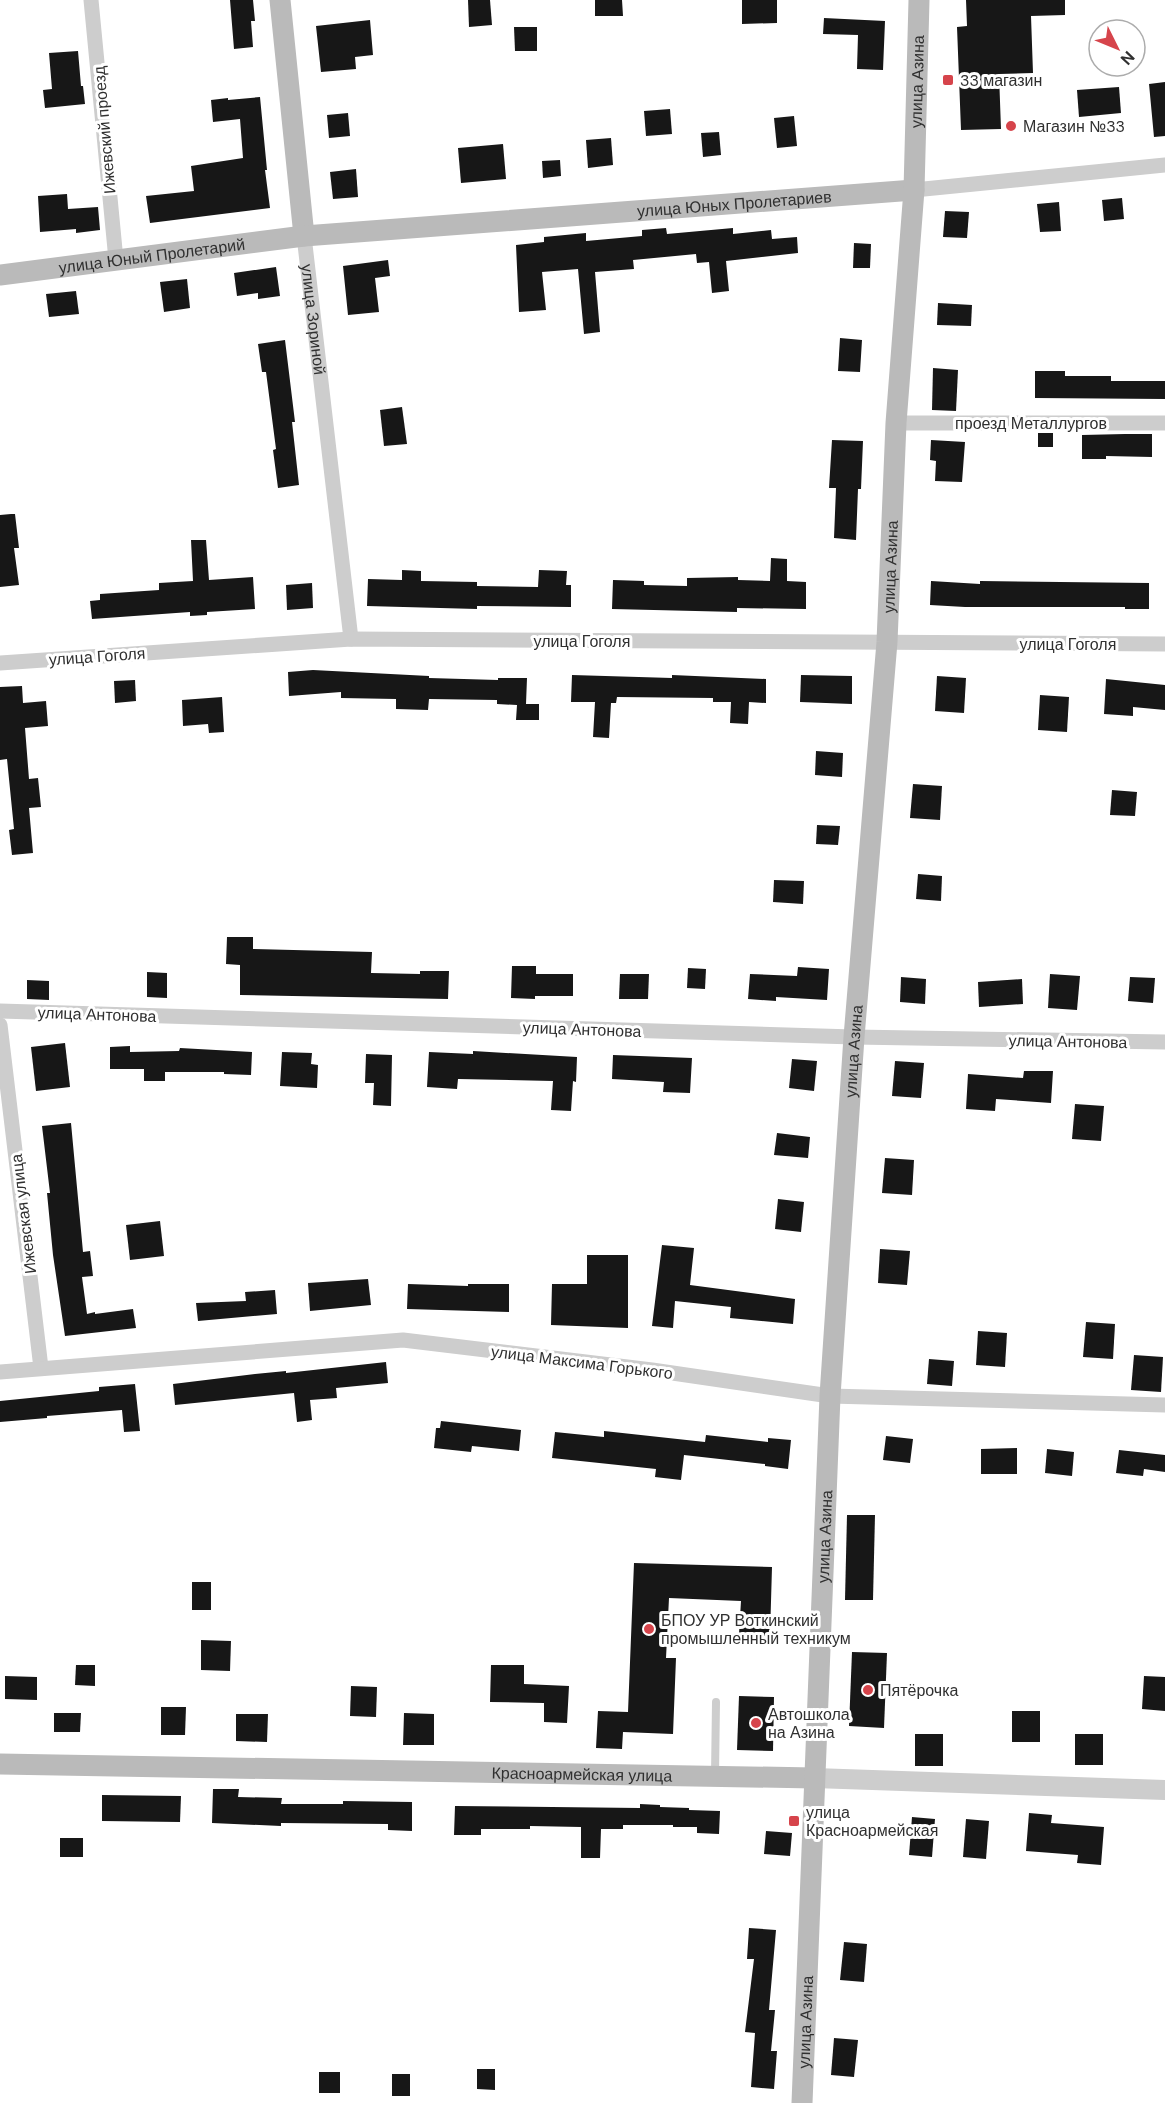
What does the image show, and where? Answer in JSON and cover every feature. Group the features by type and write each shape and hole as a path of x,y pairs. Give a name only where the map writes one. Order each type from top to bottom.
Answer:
{"main road":[{"name":"улица Зориной","path":"280,0 304,236"},
{"name":"улица Азина","path":"802,2103 830,1396 854,1037 887,642 896,423 914,190 919,0"},
{"name":"улица Юных Пролетариев","path":"304,236 914,190"},
{"name":"улица Юный Пролетарий","path":"0,275 304,236"},
{"name":"Красноармейская улица","path":"0,1764 814,1778"}],"street":[{"name":"Ижевский проезд","path":"91,0 116,260"},
{"name":"улица Юных Пролетариев","path":"914,190 1165,165"},
{"name":"улица Зориной","path":"304,236 351,639"},
{"name":"проезд Металлургов","path":"896,423 1165,423"},
{"name":"улица Гоголя","path":"0,663 351,639 1165,644"},
{"name":"улица Антонова","path":"0,1011 854,1037 1165,1042"},
{"name":"Ижевская улица","path":"0,1025 41,1368"},
{"name":"улица Максима Горького","path":"0,1372 403,1340 652,1370 830,1396 1165,1405"},
{"name":"Красноармейская улица","path":"814,1778 1165,1790"}],"lane":[{"path":"714,1776 716,1702"}],"building":[{"path":"230,0 253,0 255,21 251,21 253,47 234,49"},
{"path":"468,0 490,0 492,25 469,27"},
{"path":"595,0 622,0 623,16 595,16"},
{"path":"742,0 777,0 777,23 742,24"},
{"path":"966,0 1065,0 1065,15 1031,16 1033,73 999,74 1001,129 961,130 957,27 967,26"},
{"path":"824,18 885,21 883,70 857,69 858,35 823,34"},
{"path":"370,20 373,55 355,57 356,69 321,72 316,26"},
{"path":"514,27 537,27 537,51 515,51"},
{"path":"78,51 85,104 45,108 43,90 52,89 49,53"},
{"path":"1165,82 1165,136 1154,137 1149,84"},
{"path":"1119,87 1121,113 1079,117 1077,90"},
{"path":"260,97 270,208 150,223 146,196 194,191 191,166 243,158 240,119 213,122 211,100"},
{"path":"670,109 672,134 646,136 644,111"},
{"path":"348,113 350,136 329,138 327,115"},
{"path":"794,116 797,146 777,148 774,118"},
{"path":"719,132 721,155 703,157 701,133"},
{"path":"611,138 613,165 588,168 586,140"},
{"path":"503,144 506,179 461,183 458,148"},
{"path":"560,160 561,176 543,178 542,161"},
{"path":"356,169 358,197 333,199 330,172"},
{"path":"67,194 68,209 98,207 100,230 76,233 76,229 40,232 38,196"},
{"path":"1122,198 1124,219 1104,221 1102,200"},
{"path":"1059,202 1061,231 1040,232 1037,204"},
{"path":"945,211 969,212 967,238 943,237"},
{"path":"666,228 667,234 733,228 733,234 771,230 772,239 797,237 798,253 726,261 729,291 712,293 709,262 697,263 696,254 633,260 634,269 595,272 600,332 584,334 578,269 542,272 546,310 519,312 516,245 544,242 544,237 586,233 586,241 642,236 642,230"},
{"path":"854,243 871,244 870,268 853,268"},
{"path":"388,260 390,276 375,278 379,312 348,315 343,266"},
{"path":"276,267 280,296 258,299 258,293 237,296 234,273"},
{"path":"187,279 190,308 164,312 160,282"},
{"path":"76,291 79,314 49,317 46,294"},
{"path":"938,303 972,305 971,326 937,325"},
{"path":"840,338 862,340 860,372 838,371"},
{"path":"285,340 295,422 292,422 299,485 278,488 273,450 276,449 266,372 262,372 258,344"},
{"path":"933,368 958,370 956,411 932,410"},
{"path":"1035,371 1065,371 1065,376 1111,376 1111,381 1165,381 1165,399 1035,398"},
{"path":"402,407 407,444 384,446 380,410"},
{"path":"1038,433 1053,433 1053,447 1038,447"},
{"path":"1152,434 1152,457 1106,456 1106,459 1082,459 1082,435"},
{"path":"832,440 863,441 856,540 834,538 836,488 829,488"},
{"path":"931,440 965,442 962,482 935,481 936,461 930,460"},
{"path":"15,514 19,548 14,548 19,585 0,587 0,515"},
{"path":"191,540 206,540 209,580 253,577 255,609 207,612 207,615 190,616 190,612 92,619 90,601 100,600 100,594 159,590 159,583 193,581"},
{"path":"771,558 787,559 787,581 806,582 806,609 737,608 737,612 612,609 613,580 644,581 644,585 687,586 687,578 738,577 738,580 770,581"},
{"path":"402,570 421,571 421,581 477,582 477,586 538,587 539,570 567,571 566,585 571,585 571,607 477,606 477,609 367,606 368,579 402,580"},
{"path":"931,581 980,584 980,581 1149,583 1149,609 930,605"},
{"path":"312,583 313,608 287,610 286,585"},
{"path":"313,670 429,676 429,678 498,680 498,678 527,678 526,704 539,704 539,720 516,720 517,705 497,704 497,700 429,699 428,710 396,709 396,699 341,698 341,692 289,696 288,672"},
{"path":"572,675 672,678 672,675 766,679 766,703 749,702 748,724 730,723 731,702 713,702 713,698 617,697 616,703 611,703 609,738 593,737 595,702 571,702"},
{"path":"801,675 852,676 852,704 800,702"},
{"path":"937,676 966,678 964,713 935,711"},
{"path":"1106,679 1165,685 1165,710 1133,707 1133,716 1104,714"},
{"path":"135,680 136,701 115,703 114,681"},
{"path":"22,686 23,703 46,701 48,726 25,728 29,779 38,778 41,807 29,808 33,853 12,855 9,830 14,829 7,759 0,760 0,687"},
{"path":"1040,695 1069,697 1067,732 1038,730"},
{"path":"222,697 224,732 209,733 208,724 183,726 182,700"},
{"path":"816,751 843,753 842,777 815,775"},
{"path":"913,784 942,786 940,820 910,818"},
{"path":"1112,790 1137,792 1135,816 1110,815"},
{"path":"817,825 840,826 838,845 816,844"},
{"path":"918,874 942,876 941,901 916,899"},
{"path":"774,880 804,881 803,904 773,902"},
{"path":"227,937 253,937 253,949 372,952 371,973 420,974 420,971 449,971 448,999 240,995 240,965 226,964"},
{"path":"512,966 536,966 536,974 573,974 573,996 511,998"},
{"path":"798,967 829,969 827,1000 776,997 776,1001 748,999 750,974 797,976"},
{"path":"688,968 706,969 705,989 687,988"},
{"path":"147,972 167,973 167,998 147,997"},
{"path":"620,974 649,974 648,999 619,999"},
{"path":"1050,974 1080,976 1077,1010 1048,1008"},
{"path":"901,977 926,979 925,1004 900,1002"},
{"path":"1130,977 1155,978 1153,1003 1128,1001"},
{"path":"1022,979 1023,1004 979,1007 978,982"},
{"path":"27,980 49,981 49,1000 27,999"},
{"path":"65,1043 70,1087 36,1091 31,1047"},
{"path":"130,1046 130,1052 179,1051 180,1048 252,1052 251,1075 224,1074 224,1072 165,1072 165,1081 144,1081 144,1069 110,1069 110,1047"},
{"path":"473,1051 577,1057 571,1111 551,1110 553,1081 458,1079 457,1089 427,1087 429,1052 473,1054"},
{"path":"282,1052 312,1053 311,1064 318,1065 317,1088 280,1086"},
{"path":"366,1054 392,1055 391,1106 373,1105 374,1083 365,1083"},
{"path":"613,1055 692,1058 690,1093 663,1092 664,1082 612,1079"},
{"path":"792,1059 817,1061 814,1091 789,1088"},
{"path":"895,1061 924,1063 921,1098 892,1096"},
{"path":"1024,1071 1053,1071 1051,1103 996,1099 995,1111 966,1109 968,1074 1023,1078"},
{"path":"1075,1104 1104,1106 1101,1141 1072,1139"},
{"path":"71,1123 83,1252 90,1251 93,1276 82,1277 87,1314 133,1309 136,1328 65,1336 53,1255 47,1193 50,1193 42,1126"},
{"path":"777,1133 810,1137 808,1158 774,1155"},
{"path":"885,1158 914,1160 912,1195 882,1193"},
{"path":"778,1199 804,1202 801,1232 775,1229"},
{"path":"160,1221 164,1256 130,1260 126,1225"},
{"path":"662,1245 694,1248 690,1285 795,1299 793,1324 730,1318 731,1307 675,1301 673,1328 652,1326"},
{"path":"880,1249 910,1251 907,1285 878,1283"},
{"path":"587,1255 628,1255 628,1328 551,1325 552,1284 587,1284"},
{"path":"368,1279 371,1305 310,1311 308,1283"},
{"path":"408,1284 468,1286 468,1284 509,1284 509,1312 407,1309"},
{"path":"275,1290 277,1314 198,1321 196,1303 246,1301 245,1292"},
{"path":"1086,1322 1115,1324 1113,1359 1083,1357"},
{"path":"978,1331 1007,1333 1005,1367 976,1365"},
{"path":"1134,1355 1163,1357 1161,1392 1131,1390"},
{"path":"929,1359 954,1361 952,1386 927,1384"},
{"path":"386,1362 388,1383 336,1388 337,1398 310,1400 312,1420 297,1422 294,1393 175,1405 173,1384"},
{"path":"135,1384 140,1431 124,1432 122,1410 0,1422 0,1401 99,1391 99,1387"},
{"path":"441,1421 521,1430 519,1451 472,1446 471,1452 434,1448 436,1428 440,1428"},
{"path":"604,1431 705,1442 706,1435 768,1442 768,1438 791,1440 788,1469 765,1466 765,1464 684,1455 681,1480 655,1477 656,1469 552,1458 555,1432 604,1437"},
{"path":"886,1436 913,1439 910,1463 883,1460"},
{"path":"1017,1448 1017,1474 981,1474 981,1449"},
{"path":"1047,1449 1074,1452 1072,1476 1045,1473"},
{"path":"1119,1450 1165,1455 1165,1472 1144,1469 1143,1476 1116,1473"},
{"path":"847,1515 875,1515 873,1600 845,1600"},
{"name":"БПОУ УР Воткинский промышленный техникум","path":"634,1563 772,1567 770,1636 739,1634 741,1601 669,1598 666,1658 676,1658 673,1734 623,1732 622,1749 596,1748 598,1711 628,1712"},
{"path":"192,1582 211,1582 211,1610 192,1610"},
{"path":"201,1640 231,1641 230,1671 201,1670"},
{"name":"Пятёрочка","path":"852,1652 887,1653 884,1728 849,1726"},
{"path":"76,1665 95,1665 95,1686 75,1685"},
{"path":"491,1665 524,1665 524,1684 569,1686 567,1723 544,1722 544,1703 490,1702"},
{"path":"5,1676 37,1677 37,1700 5,1699"},
{"path":"1144,1676 1165,1677 1165,1711 1142,1709"},
{"path":"351,1686 377,1687 376,1717 350,1716"},
{"name":"Автошкола на Азина","path":"739,1696 774,1697 773,1751 737,1750"},
{"path":"161,1707 186,1707 185,1735 161,1735"},
{"path":"1012,1711 1040,1711 1040,1742 1012,1742"},
{"path":"54,1713 81,1713 80,1732 54,1732"},
{"path":"404,1713 434,1714 434,1745 403,1745"},
{"path":"236,1714 268,1714 267,1742 236,1741"},
{"path":"915,1734 943,1734 943,1766 915,1766"},
{"path":"1075,1734 1103,1734 1103,1765 1075,1765"},
{"path":"213,1789 239,1789 238,1797 282,1798 281,1804 343,1804 343,1801 412,1802 412,1831 388,1830 388,1824 281,1823 281,1826 212,1823"},
{"path":"102,1795 181,1796 180,1822 102,1821"},
{"path":"640,1804 720,1811 719,1834 697,1833 697,1827 673,1827 673,1825 623,1825 623,1829 601,1829 600,1858 581,1858 581,1827 530,1826 530,1829 481,1829 481,1835 454,1835 455,1806 640,1808"},
{"path":"1029,1813 1052,1815 1051,1823 1104,1827 1101,1865 1077,1863 1078,1855 1026,1851"},
{"path":"912,1817 935,1819 932,1857 909,1855"},
{"path":"966,1819 989,1821 986,1859 963,1857"},
{"path":"766,1831 792,1833 790,1856 764,1854"},
{"path":"60,1838 83,1838 83,1857 60,1857"},
{"path":"749,1928 776,1930 769,2010 775,2010 771,2051 777,2051 774,2089 751,2087 755,2033 745,2032 754,1959 747,1959"},
{"path":"844,1942 867,1944 864,1982 840,1980"},
{"path":"834,2038 858,2040 854,2077 831,2075"},
{"path":"477,2069 495,2069 495,2090 477,2089"},
{"path":"319,2072 340,2072 340,2093 319,2093"},
{"path":"392,2074 410,2074 410,2096 392,2096"}],"place":[{"name":"33 магазин","path":"948,80"},
{"name":"Магазин №33","path":"1011,126"},
{"name":"БПОУ УР Воткинский промышленный техникум","path":"649,1629"},
{"name":"Пятёрочка","path":"868,1690"},
{"name":"Автошкола на Азина","path":"756,1723"},
{"name":"улица Красноармейская","path":"794,1821"}]}
